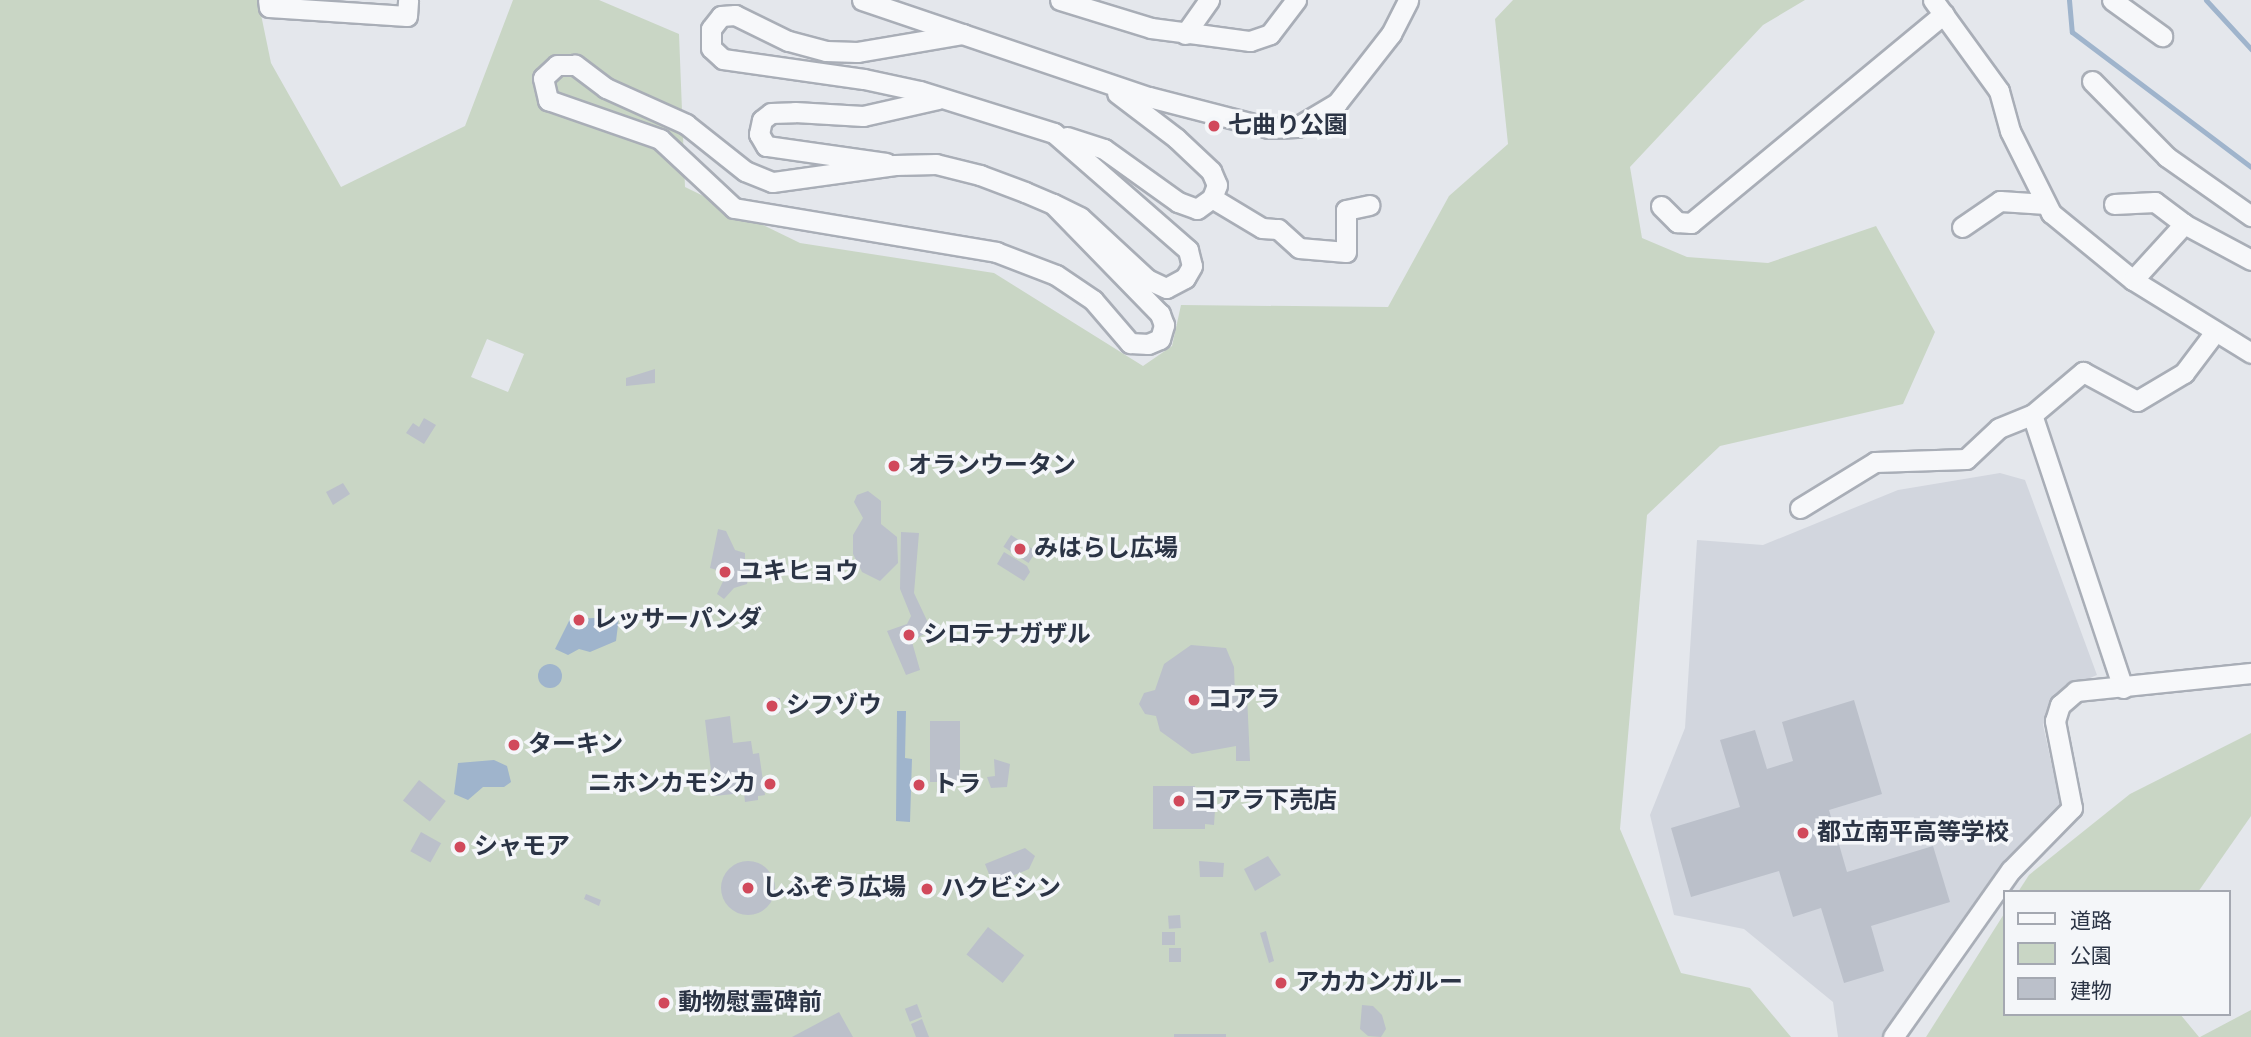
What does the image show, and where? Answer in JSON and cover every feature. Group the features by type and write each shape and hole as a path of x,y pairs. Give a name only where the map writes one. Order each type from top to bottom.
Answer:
{"street":[{"path":"268,0 269,7 408,16 408,0"},
{"path":"862,0 1102,82 1269,128 1297,127 1336,103 1391,34 1408,0"},
{"path":"1060,0 1102,6 1185,34 1250,40 1270,34 1296,0"},
{"path":"1185,34 1209,0"},
{"path":"2112,0 2162,36"},
{"path":"1661,206 1676,222 1691,223 1939,7 1999,91 2010,131 2046,204 2090,250 2133,280 2215,332 2247,344"},
{"path":"963,34 857,52 826,51 788,41 734,15 721,16 711,29 710,48 723,59 864,79 942,99 1104,149 1178,202 1197,209 1212,198 1217,185 1210,172 1176,138 1102,82"},
{"path":"1053,204 1160,314 1164,326 1160,339 1129,343 1093,300 1056,275 996,252 734,208 660,139 548,100 543,78 557,65 575,65 606,88 686,124 745,171 772,182 895,165 936,164 980,175 1053,204 1080,217 1147,279 1166,288 1185,278 1192,266 1188,250 1054,133"},
{"path":"2092,81 2166,157 2251,216"},
{"path":"895,165 766,146 759,134 762,120 771,113 794,112 863,116 942,99"},
{"path":"1212,198 1262,228 1279,229 1299,248 1346,252 1346,210 1368,205"},
{"path":"1962,227 2000,201 2046,204"},
{"path":"2114,204 2155,202 2184,224 2251,260"},
{"path":"2133,280 2184,224"},
{"path":"1800,508 1875,462 1966,459 1999,428 2032,415 2083,372 2137,401 2184,373 2215,332"},
{"path":"2032,415 2123,688"},
{"path":"1893,1037 2011,870 2072,808 2055,721 2060,705 2076,691 2251,673"}],"shaded area":[{"path":"2000,473 2025,480 2097,675 2059,691 2043,725 2062,811 1985,890 1884,1037 1838,1037 1833,1002 1744,929 1674,915 1650,815 1685,728 1697,540 1763,545 1898,490"}],"green space":[{"path":"0,0 258,0 271,63 341,187 465,126 513,0 599,0 679,34 685,187 800,243 994,273 1143,366 1172,346 1181,305 1388,307 1449,196 1508,144 1495,19 1513,0 1805,0 1763,25 1630,167 1642,238 1687,257 1768,263 1876,226 1935,332 1903,404 1720,446 1647,515 1620,829 1681,973 1750,988 1791,1037 0,1037","holes":["487,339 524,354 508,392 471,377"]},
{"path":"2251,733 2251,816 2199,890 2019,890 2029,875 2130,794"},
{"path":"2002,917 2002,1016 2182,1016 2199,1037 1926,1037"},
{"path":"2251,1010 2251,1037 2200,1037"}],"water":[{"path":"619,617 616,641 590,652 579,649 568,655 555,649 570,619"},
{"path":"550,664 559,667 562,676 559,685 550,688 541,685 538,676 541,667"},
{"path":"897,711 906,711 905,758 912,759 910,822 896,821"},
{"path":"494,760 507,766 511,782 504,787 483,787 468,800 454,794 458,763"}],"building":[{"path":"655,369 655,383 626,386 626,378"},
{"path":"424,418 436,425 424,444 406,433 413,423 419,427"},
{"path":"343,483 350,494 333,505 326,492"},
{"path":"868,491 881,501 881,524 897,537 898,563 880,581 862,572 853,554 853,535 863,518 854,502 857,495"},
{"path":"718,529 726,531 735,550 745,553 745,566 750,571 747,584 734,588 724,599 717,594 727,573 710,568"},
{"path":"901,532 919,533 914,593 931,629 912,642 920,670 906,675 887,631 907,624 911,616 900,589"},
{"name":"みはらし広場","path":"1011,535 1036,551 1029,563 1003,547"},
{"path":"1004,552 1027,566 1030,572 1024,581 997,564"},
{"name":"コアラ","path":"1191,645 1226,648 1234,667 1235,696 1247,695 1250,761 1236,761 1236,746 1192,754 1160,731 1156,716 1145,714 1139,704 1144,693 1155,690 1164,664"},
{"path":"771,697 780,698 780,713 769,712"},
{"path":"1854,700 1882,794 1829,810 1847,872 1933,846 1950,902 1871,926 1884,971 1844,983 1821,908 1793,917 1779,871 1691,897 1671,828 1740,807 1720,740 1755,730 1767,769 1793,761 1782,722"},
{"path":"730,716 733,743 751,741 753,754 759,753 765,795 758,796 758,800 745,802 744,793 714,796 705,720"},
{"path":"930,721 960,721 960,782 930,782"},
{"path":"994,759 1010,764 1007,787 991,788 987,777 995,776"},
{"path":"419,780 446,801 430,821 403,800"},
{"name":"コアラ下売店","path":"1153,786 1195,786 1194,792 1206,793 1206,809 1215,810 1214,825 1205,824 1205,829 1153,829"},
{"path":"421,832 441,843 430,862 410,851"},
{"path":"1025,848 1035,856 1029,869 993,884 985,864"},
{"path":"1268,856 1281,875 1255,891 1244,869"},
{"name":"しふぞう広場","path":"748,861 767,869 775,888 767,907 748,915 729,907 721,888 729,869"},
{"path":"1199,861 1224,863 1223,877 1200,877"},
{"path":"586,894 601,900 599,906 584,899"},
{"path":"1180,915 1181,928 1169,929 1168,916"},
{"path":"988,927 1024,955 1003,983 966,955"},
{"path":"1266,931 1274,961 1269,963 1260,933"},
{"path":"1162,932 1175,932 1175,945 1162,945"},
{"path":"1169,948 1181,948 1181,962 1169,962"},
{"path":"917,1004 922,1017 910,1022 905,1009"},
{"path":"1362,1005 1373,1006 1382,1015 1386,1029 1381,1037 1368,1036 1360,1029"},
{"path":"839,1012 853,1037 792,1037"},
{"path":"922,1019 929,1037 916,1037 911,1024"},
{"path":"1174,1034 1226,1034 1226,1037 1174,1037"}],"waterway":[{"path":"2069,0 2072,32 2251,167"},
{"path":"2206,0 2251,49"}],"place":[{"name":"七曲り公園","path":"1214,126"},
{"name":"オランウータン","path":"894,466"},
{"name":"みはらし広場","path":"1020,549"},
{"name":"ユキヒョウ","path":"725,572"},
{"name":"レッサーパンダ","path":"579,620"},
{"name":"シロテナガザル","path":"909,635"},
{"name":"コアラ","path":"1194,700"},
{"name":"シフゾウ","path":"772,706"},
{"name":"ターキン","path":"514,745"},
{"name":"ニホンカモシカ","path":"770,784"},
{"name":"トラ","path":"919,785"},
{"name":"コアラ下売店","path":"1179,801"},
{"name":"都立南平高等学校","path":"1803,833"},
{"name":"シャモア","path":"460,847"},
{"name":"しふぞう広場","path":"748,888"},
{"name":"ハクビシン","path":"927,889"},
{"name":"アカカンガルー","path":"1281,983"},
{"name":"動物慰霊碑前","path":"664,1003"}]}
